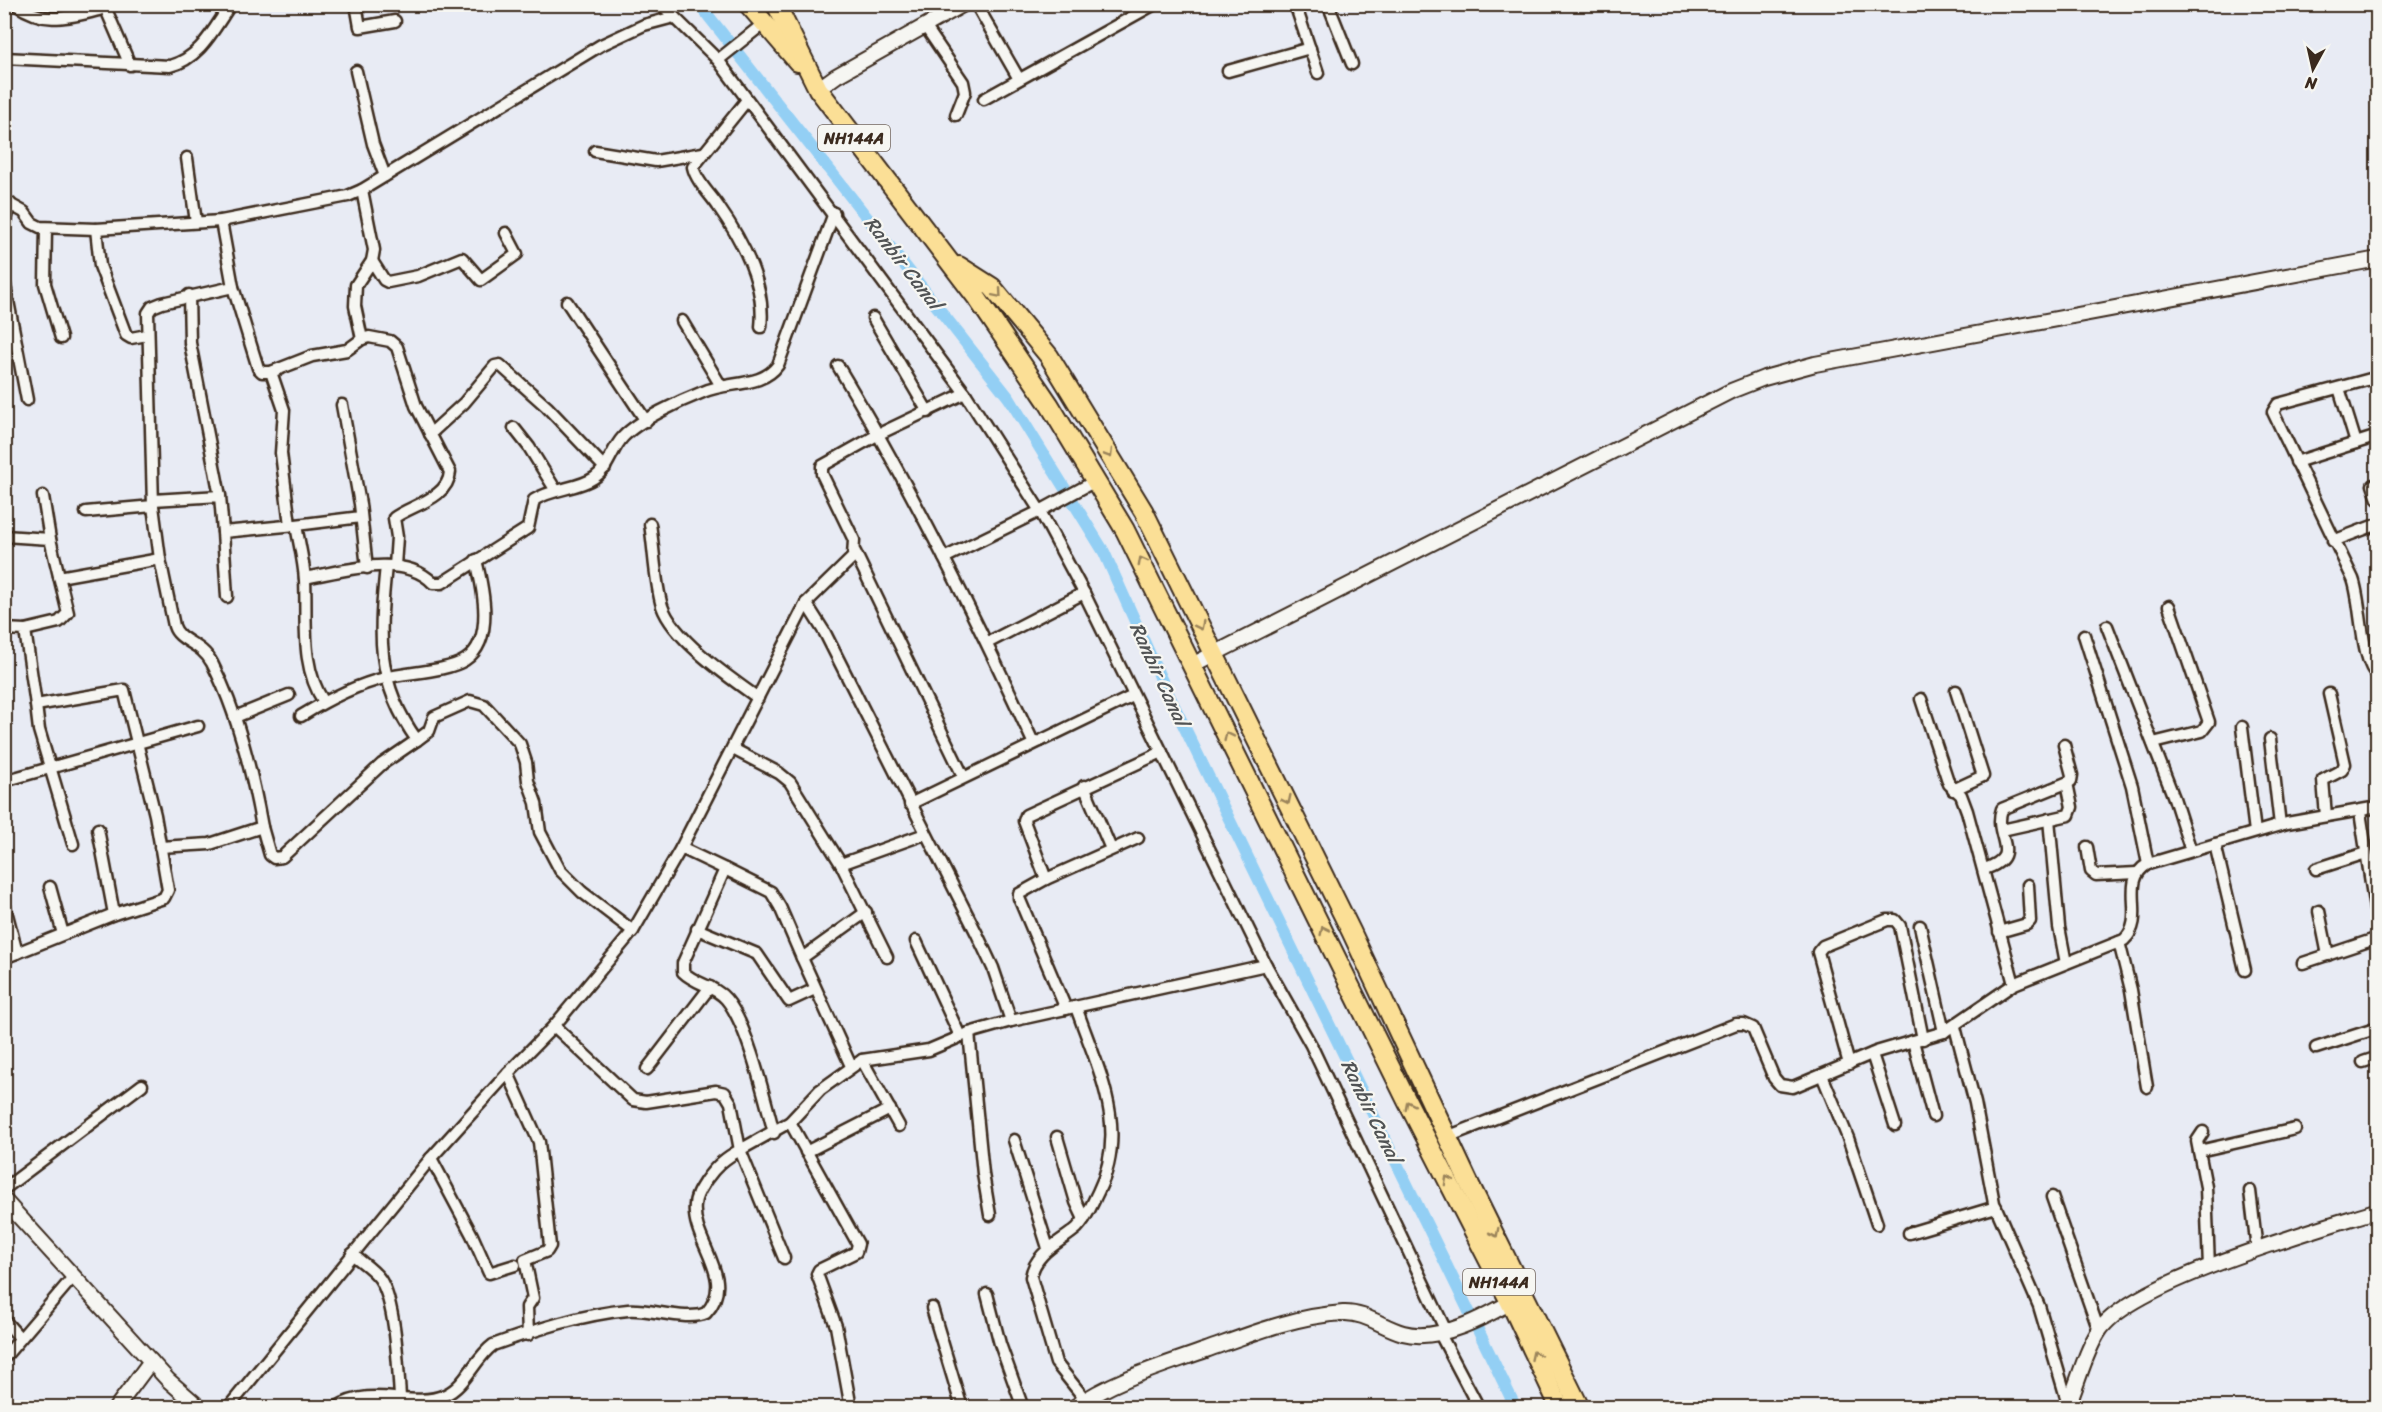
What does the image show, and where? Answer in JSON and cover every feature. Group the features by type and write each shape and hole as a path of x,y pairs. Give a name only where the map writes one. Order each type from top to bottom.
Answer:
{"highway":[{"name":"NH144A","path":"748,4 807,72 864,151 947,255 1049,404 1089,484 1150,576 1407,1101 1580,1407"},
{"path":"776,4 807,72"},
{"path":"947,255 992,287 1049,356 1144,512 1351,931 1447,1137"},
{"name":"NH144A","path":"1447,1137 1518,1298 1560,1407"}],"street":[{"path":"15,4 35,17 47,19 105,6 130,65"},
{"path":"4,58 162,67 180,64 206,42 231,4"},
{"path":"357,4 360,27 395,21"},
{"path":"662,4 718,60 834,213 965,393 1040,511 1084,593 1266,965 1311,1045 1479,1407"},
{"path":"818,89 836,76 964,4"},
{"path":"976,4 1019,80"},
{"path":"984,99 1155,4"},
{"path":"1295,4 1318,73"},
{"path":"1328,4 1352,64"},
{"path":"4,230 7,202 24,212 35,226 46,229 96,229 221,221 334,199 362,190 601,45 644,25 674,17"},
{"path":"718,60 763,24"},
{"path":"925,26 963,82 965,92 956,115"},
{"path":"1228,70 1310,48"},
{"path":"356,71 373,144 385,176"},
{"path":"747,100 703,153 693,170 720,208 755,277 761,309 761,327"},
{"path":"595,151 656,161 703,153"},
{"path":"187,158 196,222"},
{"path":"362,190 374,242 372,261 356,285 355,306 362,339"},
{"path":"305,578 390,566 422,572 436,584 528,528 534,500 555,489 589,481 605,468 621,439 646,421 702,392 765,377 778,365 834,213"},
{"path":"221,221 233,287 258,368 262,372 271,372 312,356 347,350 362,339 383,338 394,343 416,406 450,472 449,479 425,502 394,518 397,543 390,566 380,627 386,678 399,714 417,740"},
{"path":"46,229 45,284 61,338"},
{"path":"96,229 100,266 126,335 130,338 147,335"},
{"path":"372,261 384,280 388,282 418,276 462,258 481,280 517,254 506,233"},
{"path":"1192,665 1720,397 1764,378 1815,364 2378,259"},
{"path":"4,280 27,400"},
{"path":"233,287 189,295 152,307 148,313 153,503 160,559 175,631 207,654 235,717 270,855 274,858 282,857 382,764 429,731 434,717 470,701 484,705 520,744 536,803 540,832 560,870 582,892 633,931"},
{"path":"189,295 190,343 220,496 227,597"},
{"path":"567,302 646,421"},
{"path":"873,318 928,412"},
{"path":"682,321 721,386"},
{"path":"430,434 464,403 495,366 500,365 547,407 605,468"},
{"path":"838,366 879,434 944,558 1033,742"},
{"path":"271,372 284,410 281,453 305,578 309,666 312,681 324,702"},
{"path":"2378,377 2275,406 2274,415 2356,588 2369,663 2378,676"},
{"path":"2339,388 2356,443"},
{"path":"963,776 855,552 850,529 821,470 824,464 879,434 965,393"},
{"path":"342,405 361,517 367,568"},
{"path":"514,428 529,447 555,489"},
{"path":"2296,462 2378,436"},
{"path":"944,558 1089,484"},
{"path":"2373,485 2378,499"},
{"path":"4,629 25,630 65,618 68,608 50,539 43,496"},
{"path":"86,512 220,496"},
{"path":"223,532 361,517"},
{"path":"650,524 662,607 673,625 714,665 758,698"},
{"path":"2332,541 2378,524"},
{"path":"4,536 50,539"},
{"path":"228,1407 431,1158 495,1084 554,1026 633,931 681,848 806,603 848,563 855,552"},
{"path":"59,577 160,559"},
{"path":"301,716 324,702 386,678 458,663 473,652 482,634 483,603 476,560"},
{"path":"987,643 1084,593"},
{"path":"806,603 834,651 981,942 1011,1021"},
{"path":"2153,743 2202,731 2209,722 2169,606"},
{"path":"2107,626 2153,743 2191,851"},
{"path":"25,630 39,730 73,844"},
{"path":"2084,635 2111,714 2137,802 2148,864"},
{"path":"4,958 166,896 168,890 124,690 36,705"},
{"path":"1953,789 1983,776 1956,691"},
{"path":"2326,816 2323,780 2342,770 2345,764 2329,694"},
{"path":"235,717 289,695"},
{"path":"910,804 1033,742 1133,696"},
{"path":"1921,699 1947,778 1953,789 1961,795 1967,811 2014,984"},
{"path":"4,781 198,726"},
{"path":"2241,727 2255,832"},
{"path":"2270,739 2280,825"},
{"path":"1984,869 2003,861 2001,812 2005,807 2067,783 2072,775 2064,745"},
{"path":"733,749 779,773 789,782 842,864 887,957"},
{"path":"1046,879 1025,818 1030,812 1162,752"},
{"path":"2001,830 2068,815 2072,811 2067,783"},
{"path":"1084,786 1111,849"},
{"path":"1447,1137 1736,1024 1744,1023 1753,1028 1774,1078 1780,1085 1793,1087 1872,1054 1944,1032 1955,1027 1980,1005 2014,984 2124,940 2134,928 2136,912 2133,887 2137,873 2148,864 2280,825 2378,807"},
{"path":"2360,812 2366,853 2374,882 2378,928"},
{"path":"2049,819 2059,927 2066,963"},
{"path":"160,847 210,843 262,827"},
{"path":"98,829 114,914"},
{"path":"842,864 925,834"},
{"path":"1089,1403 1056,1364 1032,1281 1032,1270 1048,1248 1070,1234 1084,1220 1107,1174 1114,1132 1106,1095 1071,1008 1019,898 1020,892 1138,838"},
{"path":"2214,844 2246,970"},
{"path":"2087,847 2091,871 2096,875 2137,873"},
{"path":"681,848 771,892 780,907 851,1066"},
{"path":"2316,870 2366,853"},
{"path":"725,869 682,968 686,975 710,987 727,1000 741,1028 774,1132"},
{"path":"1999,933 2028,923 2030,913 2028,885"},
{"path":"50,887 63,934"},
{"path":"4,903 17,953"},
{"path":"2319,911 2328,955"},
{"path":"802,958 866,912"},
{"path":"1849,1064 1818,952 1823,946 1887,920 1895,920 1900,926 1933,1116"},
{"path":"1920,926 1944,1032"},
{"path":"697,929 757,954 789,1001 815,989"},
{"path":"2303,963 2378,938"},
{"path":"916,940 965,1034 990,1215"},
{"path":"2119,942 2132,990 2146,1086"},
{"path":"335,1407 363,1395 400,1397 445,1395 461,1383 483,1353 493,1346 528,1335 627,1310 645,1310 693,1317 706,1313 715,1300 717,1284 710,1253 697,1223 694,1205 711,1173 720,1162 790,1122 820,1090 862,1060 920,1052 965,1034 1011,1021 1266,965"},
{"path":"647,1069 710,987"},
{"path":"554,1026 633,1100 646,1102 716,1091 725,1093 731,1103 740,1150 784,1258"},
{"path":"1955,1027 1975,1103 1996,1207 2039,1306 2068,1406"},
{"path":"2316,1048 2378,1028"},
{"path":"1872,1054 1895,1125"},
{"path":"2363,1062 2378,1057"},
{"path":"862,1060 899,1126"},
{"path":"508,1073 539,1142 550,1246 547,1251 525,1260 532,1298 527,1307 528,1335"},
{"path":"1821,1075 1848,1138 1876,1224"},
{"path":"4,1189 142,1085"},
{"path":"806,1152 890,1109"},
{"path":"790,1122 858,1244 856,1252 819,1270 818,1274 836,1326 851,1407"},
{"path":"2199,1151 2295,1129"},
{"path":"2203,1132 2197,1139 2206,1187 2209,1268"},
{"path":"1057,1137 1076,1202 1084,1220"},
{"path":"1014,1140 1048,1248"},
{"path":"431,1158 472,1235 489,1273 515,1265"},
{"path":"2250,1191 2257,1250"},
{"path":"2052,1197 2099,1331"},
{"path":"4,1200 168,1380 200,1407"},
{"path":"1909,1233 1996,1207"},
{"path":"2068,1406 2099,1331 2138,1298 2257,1250 2378,1210"},
{"path":"352,1254 375,1273 383,1285 396,1343 400,1397"},
{"path":"4,1358 74,1276"},
{"path":"987,1294 1000,1344 1023,1407"},
{"path":"1073,1407 1089,1403 1135,1375 1274,1326 1326,1314 1354,1313 1404,1333 1424,1335 1443,1331 1518,1298"},
{"path":"932,1308 962,1407"},
{"path":"4,1320 20,1338"},
{"path":"116,1407 151,1361"}],"waterway":[{"name":"Ranbir Canal","path":"699,4 1009,398 1104,552 1160,677 1516,1408"}]}
